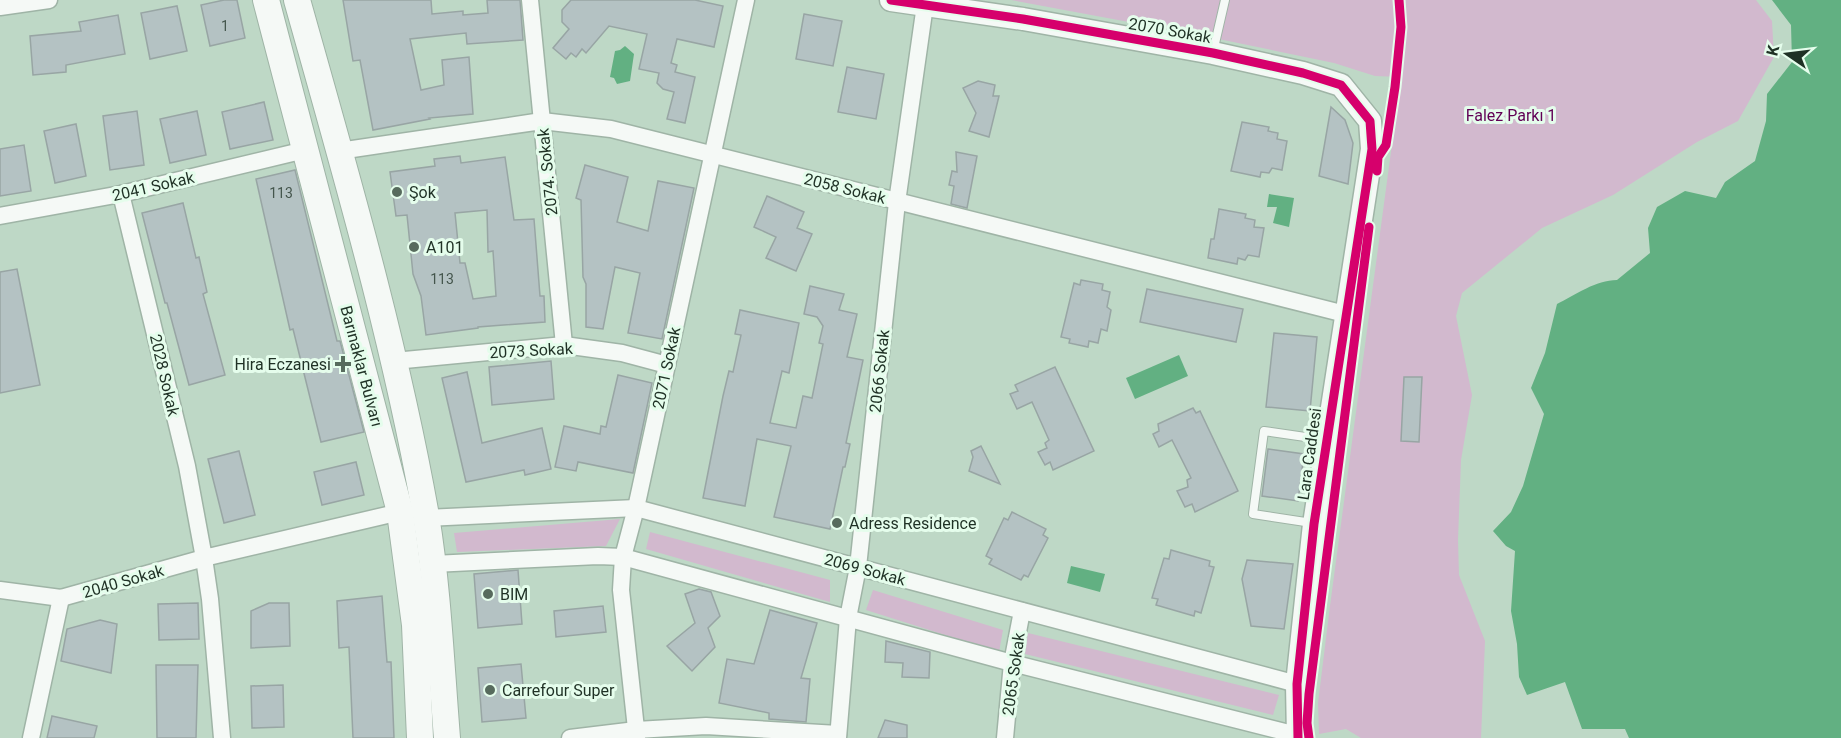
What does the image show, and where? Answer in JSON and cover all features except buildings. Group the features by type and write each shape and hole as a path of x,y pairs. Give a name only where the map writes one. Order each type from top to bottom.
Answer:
{"main road":[{"name":"Barınaklar Bulvarı","path":"266,0 400,512 415,625 420,738"},
{"name":"Barınaklar Bulvarı","path":"297,0 394,361 426,518 433,564 447,738"}],"street":[{"path":"0,8 49,0"},
{"name":"2074. Sokak","path":"530,0 564,345"},
{"name":"2071 Sokak","path":"637,734 621,590 623,558 636,508 746,0"},
{"name":"2070 Sokak","path":"891,0 1023,19 1213,53 1303,73 1341,85 1370,122 1372,149 1367,177"},
{"name":"2066 Sokak","path":"838,736 848,618 858,567 897,202 925,5"},
{"name":"2058 Sokak","path":"339,151 542,121 611,129 1345,314"},
{"name":"2041 Sokak","path":"0,216 121,194 305,150"},
{"name":"Lara Caddesi","path":"1297,737 1297,684 1314,524 1367,177"},
{"name":"2028 Sokak","path":"121,194 187,466 204,558"},
{"name":"2073 Sokak","path":"394,361 564,345 622,353 667,365"},
{"name":"2069 Sokak","path":"426,518 636,508 1297,684"},
{"name":"2040 Sokak","path":"0,590 61,598 204,558 400,512"},
{"path":"433,564 598,556 623,558 1297,737"},
{"path":"204,558 210,599 222,738"},
{"path":"31,738 61,598"},
{"name":"2065 Sokak","path":"1005,738 1012,663 1022,611"},
{"path":"570,738 637,734 706,726 838,736"}],"lane":[{"path":"1213,53 1225,0"},
{"path":"1314,524 1253,514 1264,431 1327,440"}],"green space":[{"name":"Falez Parkı 1","path":"1011,0 1756,0 1772,21 1774,57 1738,121 1697,142 1613,195 1542,228 1462,293 1456,316 1472,395 1461,460 1459,575 1485,641 1481,738 1361,738 1346,729 1319,734 1318,703 1330,606 1401,77 1375,76 1334,63"},
{"path":"620,519 606,546 457,552 454,533"},
{"path":"650,532 830,580 830,602 646,549"},
{"path":"873,590 1003,630 999,652 866,610"},
{"path":"1028,633 1279,695 1273,715 1025,654"}],"shaded area":[{"path":"1772,0 1841,0 1841,738 1629,738 1625,729 1582,729 1565,682 1527,695 1519,677 1517,644 1511,611 1515,551 1506,546 1493,531 1511,512 1523,486 1544,414 1531,388 1545,353 1557,304 1594,285 1617,280 1650,253 1648,228 1657,207 1685,191 1716,198 1725,182 1755,161 1766,121 1767,94 1792,62 1791,25"},
{"path":"625,46 634,54 630,81 617,84 614,78 610,77 615,51"},
{"path":"1269,194 1294,198 1289,227 1273,223 1277,207 1267,207"},
{"path":"1179,355 1188,376 1135,399 1126,378"},
{"path":"1071,566 1105,574 1100,592 1067,583"}],"cycle path":[{"path":"891,0 1023,19 1213,53 1303,73 1341,85 1370,121 1372,149 1314,524 1297,684 1298,738"},
{"path":"1377,171 1378,157 1386,145 1395,87 1401,27 1399,0"},
{"path":"1309,738 1307,723 1309,694 1369,227"}],"place":[{"name":"Şok","path":"397,192"},
{"name":"A101","path":"414,247"},
{"name":"Hira Eczanesi","path":"343,364"},
{"name":"Adress Residence","path":"837,523"},
{"name":"BIM","path":"488,594"},
{"name":"Carrefour Super","path":"490,690"}]}
